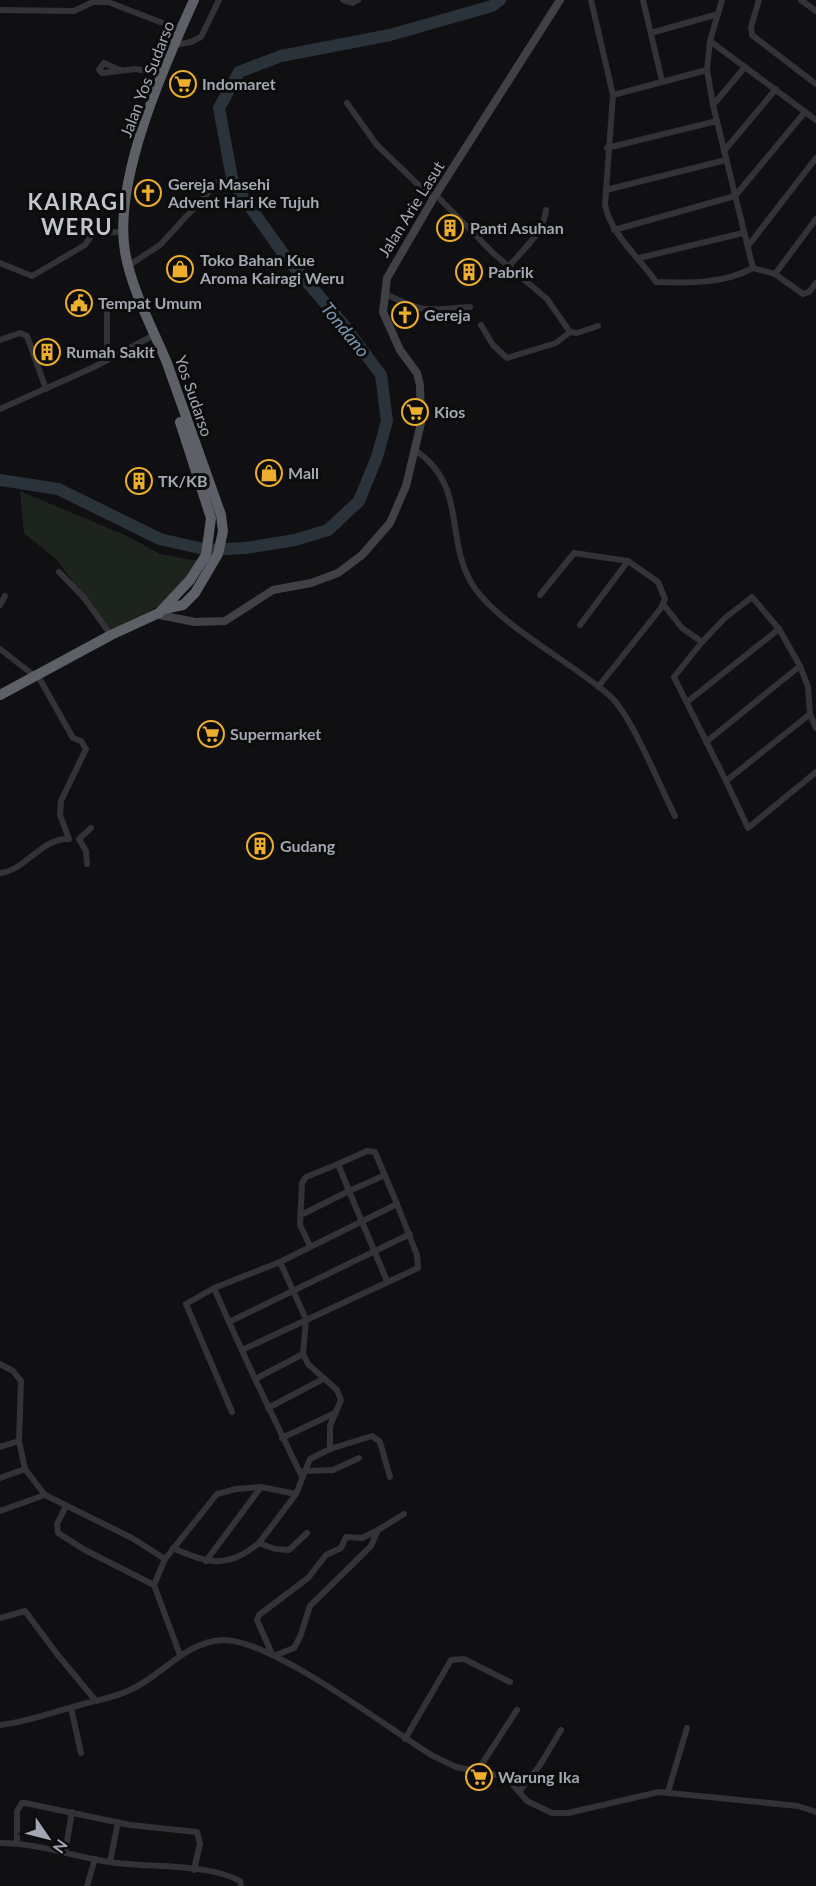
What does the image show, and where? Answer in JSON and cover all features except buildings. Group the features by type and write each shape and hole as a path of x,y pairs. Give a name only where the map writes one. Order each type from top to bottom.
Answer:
{"highway":[{"name":"Jalan Yos Sudarso","path":"155,340 128,266 123,232 129,176 141,130 194,0"},
{"name":"Yos Sudarso","path":"155,340 156,353 209,510 212,526 206,555 195,583"},
{"name":"Yos Sudarso","path":"155,340 167,363 221,515 223,531 218,554 195,583 159,611"},
{"path":"0,695 159,611"}],"main road":[{"name":"Jalan Arie Lasut","path":"159,611 212,623 232,618 273,590 323,579 355,562 390,523 406,486 422,423 417,373 400,350 382,312 384,292 395,262 560,0"}],"street":[{"path":"176,45 191,42 201,36 219,0"},
{"path":"343,0 352,3 358,0"},
{"path":"591,0 613,95 607,148 606,190 608,219 614,230 639,258 656,282 700,283 742,274 753,268 775,273 803,294 808,294 816,283"},
{"path":"643,0 662,81"},
{"path":"723,0 710,41 707,70 713,105 753,268"},
{"path":"759,0 751,27 752,35 816,84"},
{"path":"801,0 816,11"},
{"path":"0,10 74,11 93,2 108,2 181,30"},
{"path":"651,33 718,15"},
{"path":"710,41 816,120"},
{"path":"713,105 745,67"},
{"path":"120,69 164,73"},
{"path":"613,95 707,70"},
{"path":"724,151 776,89"},
{"path":"347,103 376,144 546,298 570,332"},
{"path":"614,230 735,196 805,112"},
{"path":"607,148 717,121"},
{"path":"748,246 816,158"},
{"path":"606,190 726,160"},
{"path":"128,266 160,245 218,183"},
{"path":"508,266 536,233 545,219 546,210"},
{"path":"775,273 816,219"},
{"path":"0,263 32,276 85,245 93,233 123,232"},
{"path":"639,258 743,233"},
{"path":"384,292 414,309 432,311 470,307"},
{"path":"107,314 107,360"},
{"path":"481,325 493,345 507,358 556,342 570,332 577,333 598,326"},
{"path":"0,340 20,333 27,336 46,388"},
{"path":"0,409 155,340"},
{"path":"415,450 431,464 449,491 461,562 473,585 507,618 598,687 620,707 675,816"},
{"path":"540,595 574,553 628,561 658,582 665,599 663,604 598,687"},
{"path":"580,625 628,561"},
{"path":"59,572 85,599 111,635"},
{"path":"0,605 5,596"},
{"path":"816,728 810,714 808,687 800,666 779,629 752,597 725,618 674,677 674,682 687,702 748,828 816,772"},
{"path":"663,604 682,628 702,642"},
{"path":"687,702 779,629"},
{"path":"0,649 38,676 73,738 81,741 86,749 62,801 60,815 69,839"},
{"path":"706,742 800,666"},
{"path":"726,781 810,714"},
{"path":"0,873 16,867 38,850 62,838 79,839 91,828"},
{"path":"79,839 86,851 87,864"},
{"path":"242,1350 419,1266 410,1234 375,1152 371,1150 303,1180 300,1195 301,1229 310,1246"},
{"path":"338,1164 387,1281"},
{"path":"301,1215 385,1175"},
{"path":"232,1412 186,1304 214,1288 280,1262 397,1204"},
{"path":"229,1322 375,1249 410,1234"},
{"path":"280,1262 295,1289 306,1319 303,1354 308,1364 340,1395 341,1404 329,1433 330,1449"},
{"path":"214,1288 282,1438 303,1474"},
{"path":"255,1379 303,1354"},
{"path":"0,1364 13,1371 21,1381 19,1441 25,1469 45,1495 132,1538 165,1559"},
{"path":"268,1408 322,1379"},
{"path":"282,1438 336,1412"},
{"path":"174,1548 206,1561 236,1559 259,1543 296,1494 310,1459 330,1449 375,1436 380,1442 390,1477"},
{"path":"0,1447 19,1441"},
{"path":"303,1474 333,1470 359,1458"},
{"path":"0,1478 25,1469"},
{"path":"154,1585 165,1559 217,1494 229,1490 261,1487 296,1494"},
{"path":"206,1561 261,1487"},
{"path":"0,1511 45,1495"},
{"path":"66,1506 56,1529 63,1537 154,1585 180,1655"},
{"path":"273,1655 257,1620 259,1615 308,1578 326,1555 340,1548 346,1537 362,1538 404,1514"},
{"path":"273,1655 294,1648 310,1606 371,1546 378,1530"},
{"path":"259,1543 275,1549 289,1550 307,1533"},
{"path":"0,1618 25,1611 96,1701"},
{"path":"0,1725 96,1701 136,1687 180,1655 222,1640 273,1655 405,1739 456,1767 506,1777 535,1806 560,1813 651,1792 668,1792 798,1806 816,1812"},
{"path":"405,1739 451,1659 471,1662 510,1682"},
{"path":"70,1708 81,1753"},
{"path":"478,1770 517,1710"},
{"path":"668,1792 687,1728"},
{"path":"519,1792 540,1765 561,1730"},
{"path":"17,1843 17,1811 22,1803 118,1822 197,1833 200,1844 194,1870"},
{"path":"65,1853 72,1812"},
{"path":"110,1862 118,1822"},
{"path":"0,1843 17,1843 110,1862 229,1874 240,1881 241,1886"},
{"path":"87,1886 95,1859"}],"shaded area":[{"path":"20,491 127,536 160,554 198,561 176,595 112,634 56,559 24,533"}],"waterway":[{"name":"Tondano","path":"0,480 58,489 160,539 208,550 245,548 295,540 328,530 359,501 377,457 387,421 381,375 343,324 285,256 233,183 219,108 239,72 281,56 390,35 492,6 500,0"}],"place":[{"name":"Indomaret","path":"183,84"},
{"name":"Gereja Masehi Advent Hari Ke Tujuh","path":"148,193"},
{"name":"Panti Asuhan","path":"450,228"},
{"name":"Toko Bahan Kue Aroma Kairagi Weru","path":"180,269"},
{"name":"Pabrik","path":"469,272"},
{"name":"Tempat Umum","path":"79,303"},
{"name":"Gereja","path":"405,315"},
{"name":"Rumah Sakit","path":"47,352"},
{"name":"Kios","path":"415,412"},
{"name":"Mall","path":"269,473"},
{"name":"TK/KB","path":"139,481"},
{"name":"Supermarket","path":"211,734"},
{"name":"Gudang","path":"260,846"},
{"name":"Warung Ika","path":"479,1777"}],"district":[{"name":"KAIRAGI WERU","path":"77,214"}]}
